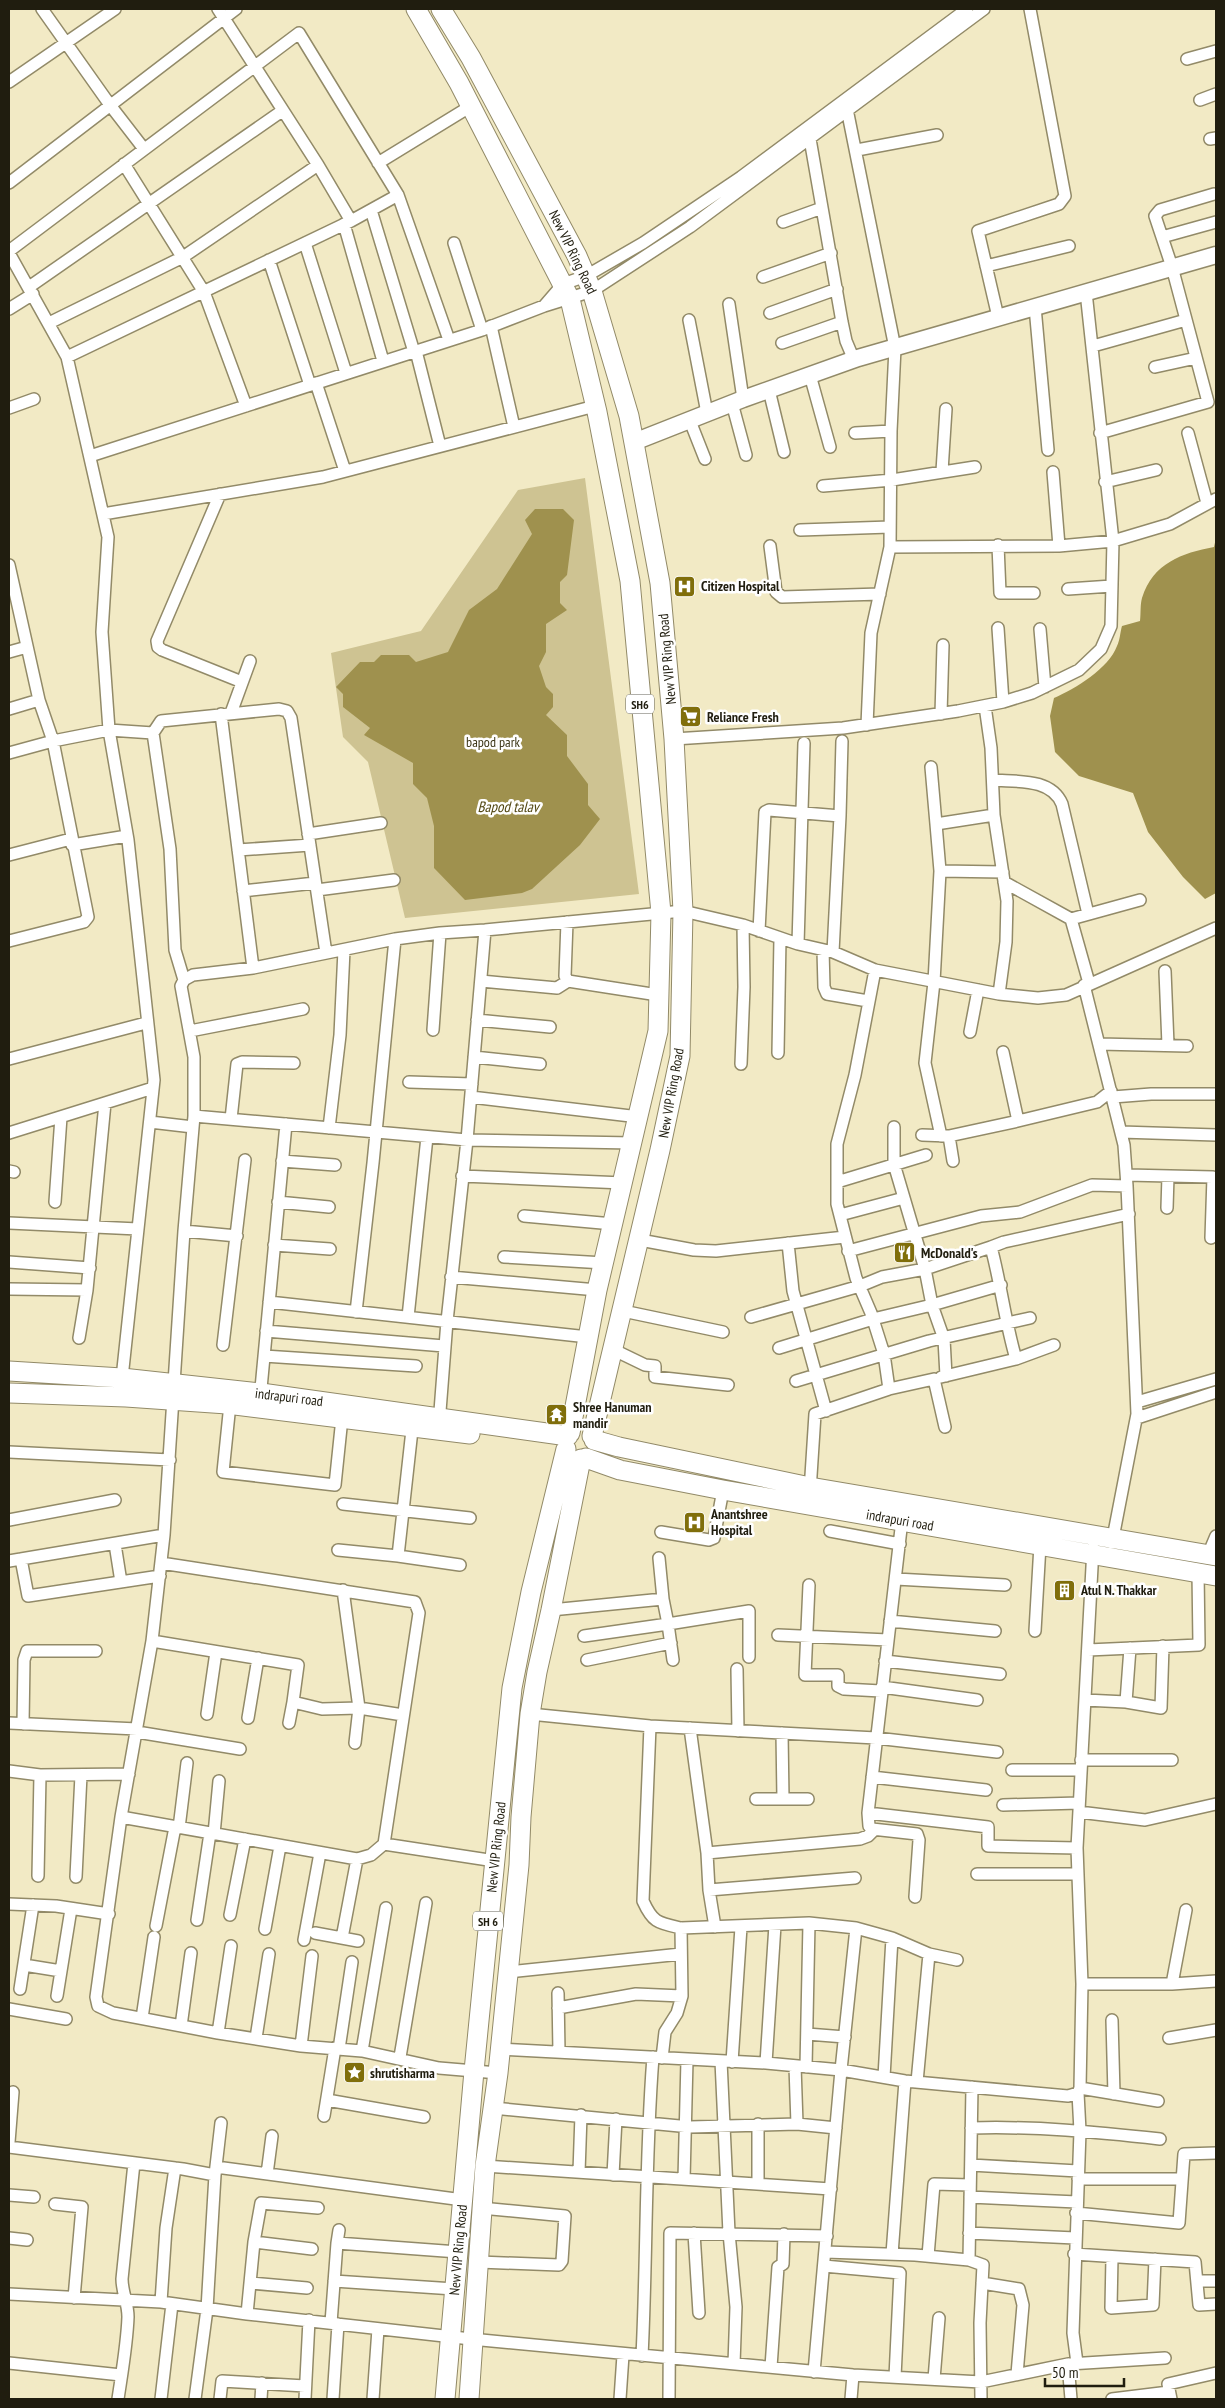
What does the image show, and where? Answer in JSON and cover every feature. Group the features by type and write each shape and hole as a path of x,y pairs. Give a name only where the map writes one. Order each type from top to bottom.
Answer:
{"main road":[{"name":"New VIP Ring Road","path":"416,9 471,106 567,291 595,406 630,576 661,913 657,1041 597,1290 588,1337 552,1610 537,1672 530,1714 521,1817 519,1866 498,2073 481,2208 479,2262 471,2339 469,2399"},
{"name":"New VIP Ring Road","path":"441,9 471,58 589,283 629,416 660,583 674,739 683,911 680,1056 640,1240 593,1438 594,1449 573,1447"},
{"name":"indrapuri road","path":"9,1371 122,1378 173,1392 230,1404 260,1400 342,1418 413,1421"},
{"name":"indrapuri road","path":"9,1393 173,1392 260,1400 439,1424 573,1447 620,1470 723,1490 809,1496 1094,1534 1212,1555"},
{"name":"indrapuri road","path":"573,1447 580,1429 593,1438 620,1447 902,1520 1207,1574"},
{"name":"New VIP Ring Road","path":"445,2399 474,2071 512,1688 531,1592 573,1447"}],"street":[{"path":"42,9 110,105 144,149"},
{"path":"9,82 115,9"},
{"path":"9,183 110,105 221,14 236,9"},
{"path":"90,456 487,328 544,306 567,291 589,283 690,226 810,139 847,105 967,9"},
{"path":"567,291 589,283 648,240 984,9"},
{"path":"998,317 978,233 979,229 1059,204 1065,196 1030,9"},
{"path":"221,14 318,165 347,222 383,362"},
{"path":"122,1378 154,1080 146,1023 127,836 109,730 102,632 108,537 67,357 9,252 298,33 398,195 449,340"},
{"path":"1187,59 1216,50"},
{"path":"1200,100 1216,94"},
{"path":"847,105 895,348 891,430 890,547 872,634 867,725"},
{"path":"378,163 471,106"},
{"path":"9,309 31,290 147,205 282,111"},
{"path":"857,150 937,135"},
{"path":"810,139 842,322 846,341 854,360"},
{"path":"124,164 147,205 183,257 204,292 246,406"},
{"path":"49,322 183,257 318,165"},
{"path":"1100,433 1208,402 1172,267 1156,219 1156,212 1214,194"},
{"path":"67,357 204,292 398,195"},
{"path":"783,222 822,208"},
{"path":"371,210 415,351 440,446"},
{"path":"1162,237 1216,222"},
{"path":"304,243 346,373"},
{"path":"454,243 487,328 514,427"},
{"path":"986,266 1069,246"},
{"path":"762,277 830,253"},
{"path":"634,442 737,401 854,360 1216,254"},
{"path":"268,260 345,471"},
{"path":"770,313 837,288"},
{"path":"674,739 843,728 985,706 1003,702 1045,687 1079,670 1101,650 1111,626 1113,541 1105,482 1093,346 1086,292"},
{"path":"729,304 737,401 746,454"},
{"path":"1035,307 1048,450"},
{"path":"690,320 707,413"},
{"path":"1093,346 1186,320"},
{"path":"782,343 842,322"},
{"path":"1155,367 1196,358"},
{"path":"810,375 830,447"},
{"path":"769,390 784,452"},
{"path":"9,408 18,403 34,399"},
{"path":"103,514 345,471 595,406"},
{"path":"942,471 946,410"},
{"path":"690,420 706,459"},
{"path":"854,433 891,430"},
{"path":"890,547 1059,546 1113,541 1170,524 1212,501 1188,433"},
{"path":"823,486 892,480 975,467"},
{"path":"1105,482 1156,470"},
{"path":"1053,472 1059,546"},
{"path":"220,494 157,641 158,647 162,650 242,682"},
{"path":"800,530 890,527"},
{"path":"998,545 998,590 1000,593 1034,593"},
{"path":"770,546 776,592 782,597 880,594"},
{"path":"9,569 39,700 53,741 88,916 87,920 9,940"},
{"path":"1068,589 1112,586"},
{"path":"998,628 1003,702"},
{"path":"1040,630 1045,687"},
{"path":"942,714 943,645"},
{"path":"9,652 27,647"},
{"path":"250,661 226,714 238,850 253,968"},
{"path":"9,709 39,700"},
{"path":"985,706 991,748 994,815 1007,901 1006,942 999,994"},
{"path":"184,980 175,950 170,849 153,733 159,723 164,720 279,708 287,711 326,953"},
{"path":"9,753 53,741 109,730 153,733"},
{"path":"842,741 840,816 824,987 827,994 868,1000"},
{"path":"798,944 804,743"},
{"path":"931,767 940,871 934,982 925,1063 953,1160"},
{"path":"993,780 1042,785 1056,792 1062,804 1088,914"},
{"path":"759,931 765,812 769,810 840,816"},
{"path":"936,824 994,815"},
{"path":"238,850 309,839 381,823"},
{"path":"9,855 72,842 127,836"},
{"path":"940,871 1003,877 1071,919 1124,1145 1137,1418 1113,1537 1101,1556 1088,1650 1077,1848 1082,1984 1079,2090 1080,2131 1074,2254 1071,2399"},
{"path":"243,891 394,880"},
{"path":"1071,919 1140,900"},
{"path":"498,2073 440,2068 400,2057 362,2051 301,2046 181,2026 113,2013 98,2006 96,1997 121,1818 152,1641 164,1535 184,1231 194,1122 194,1057 181,986 184,980 193,975 253,968 395,939 440,933 683,911 743,925 798,944 828,951 875,970 999,994 1038,998 1066,994 1216,928"},
{"path":"568,922 564,976 568,981"},
{"path":"742,1064 743,925"},
{"path":"439,1424 451,1277 462,1176 468,1140 485,930"},
{"path":"433,1030 440,933"},
{"path":"778,1053 780,938"},
{"path":"356,1312 395,939"},
{"path":"329,1128 340,1035 344,950"},
{"path":"875,970 854,1075 837,1144 837,1204 848,1251 884,1354 889,1389"},
{"path":"1165,971 1168,1045"},
{"path":"480,981 556,988 568,981 658,995"},
{"path":"970,1032 978,990"},
{"path":"190,1031 303,1009"},
{"path":"477,1020 550,1027"},
{"path":"9,1059 146,1023"},
{"path":"1099,1044 1187,1046"},
{"path":"1003,1052 1018,1121"},
{"path":"474,1057 540,1064"},
{"path":"231,1119 237,1064 242,1062 294,1063"},
{"path":"409,1082 472,1084"},
{"path":"9,1133 153,1088"},
{"path":"922,1135 945,1136 1018,1121 1097,1102 1112,1094 1216,1094"},
{"path":"471,1096 639,1117"},
{"path":"80,1338 90,1268 105,1103"},
{"path":"55,1202 61,1117"},
{"path":"150,1122 194,1122 231,1119 468,1140 632,1143"},
{"path":"260,1400 286,1124"},
{"path":"894,1127 894,1164 925,1269 932,1305 944,1339 946,1376"},
{"path":"1121,1132 1216,1135"},
{"path":"408,1317 426,1137"},
{"path":"837,1182 926,1155"},
{"path":"223,1345 245,1160"},
{"path":"282,1161 335,1166"},
{"path":"462,1176 623,1183"},
{"path":"1167,1208 1168,1176"},
{"path":"848,1251 981,1216 1020,1212 1092,1185 1168,1176 1214,1177 1211,1238"},
{"path":"840,1215 904,1198"},
{"path":"278,1202 329,1207"},
{"path":"751,1316 860,1286 882,1277 925,1269 1004,1242 1128,1214"},
{"path":"524,1216 613,1224"},
{"path":"9,1223 138,1229"},
{"path":"184,1231 237,1236"},
{"path":"640,1240 694,1250 716,1251 845,1237"},
{"path":"788,1243 797,1304 826,1411"},
{"path":"274,1245 330,1249"},
{"path":"991,1247 1001,1285 1006,1324 1016,1359"},
{"path":"504,1257 604,1262"},
{"path":"9,1262 90,1268"},
{"path":"451,1277 597,1290"},
{"path":"780,1348 873,1319 932,1305 1001,1285"},
{"path":"9,1290 87,1290"},
{"path":"269,1302 588,1337"},
{"path":"623,1311 723,1332"},
{"path":"796,1381 884,1354 1030,1318"},
{"path":"266,1331 444,1346"},
{"path":"809,1496 814,1417 889,1389 1016,1359 1054,1345"},
{"path":"614,1350 645,1365 655,1366 655,1377 728,1385"},
{"path":"264,1356 416,1366"},
{"path":"1137,1402 1216,1378"},
{"path":"934,1379 945,1427"},
{"path":"1137,1418 1216,1392"},
{"path":"230,1404 224,1472 335,1485 342,1418"},
{"path":"398,1556 413,1421"},
{"path":"9,1452 170,1460"},
{"path":"661,1532 709,1540 714,1538 723,1490"},
{"path":"9,1520 115,1500"},
{"path":"343,1504 470,1518"},
{"path":"902,1520 868,1813 869,1826 874,1830 917,1834 919,1840 915,1897"},
{"path":"830,1531 900,1544"},
{"path":"1094,1534 1101,1556"},
{"path":"9,1561 164,1535"},
{"path":"1212,1555 1216,1536"},
{"path":"115,1544 121,1582"},
{"path":"1035,1631 1040,1545"},
{"path":"338,1550 460,1565"},
{"path":"659,1558 662,1599 674,1660"},
{"path":"21,1560 28,1596 160,1576"},
{"path":"121,1818 357,1859 371,1856 384,1844 419,1613 415,1602 161,1564"},
{"path":"1088,1650 1199,1645 1207,1574"},
{"path":"896,1578 1005,1585"},
{"path":"809,1585 805,1676 838,1676 838,1686 844,1689 882,1689 976,1700"},
{"path":"343,1590 359,1708 355,1743"},
{"path":"552,1610 662,1599"},
{"path":"584,1636 749,1611 748,1657"},
{"path":"890,1621 995,1631"},
{"path":"778,1635 888,1640"},
{"path":"152,1641 298,1665 289,1723"},
{"path":"587,1660 671,1643"},
{"path":"1085,1700 1126,1702 1161,1708 1163,1646"},
{"path":"1126,1702 1130,1648"},
{"path":"23,1724 24,1660 27,1652 96,1651"},
{"path":"207,1714 216,1652"},
{"path":"248,1718 258,1658"},
{"path":"885,1661 1000,1674"},
{"path":"737,1669 738,1731"},
{"path":"293,1702 328,1709 359,1708 403,1715"},
{"path":"530,1714 650,1726 876,1738 997,1752"},
{"path":"9,1723 137,1731 240,1749"},
{"path":"650,1726 644,1901 650,1916 662,1924 681,1928 809,1924 856,1928 892,1938 929,1954 957,1960"},
{"path":"690,1728 715,1927"},
{"path":"782,1733 783,1799"},
{"path":"1012,1770 1172,1760"},
{"path":"142,2018 155,1931 177,1827 188,1763"},
{"path":"9,1771 40,1774 129,1774"},
{"path":"38,1876 40,1774"},
{"path":"76,1877 81,1775"},
{"path":"872,1777 986,1790"},
{"path":"197,1920 219,1781"},
{"path":"756,1799 808,1799"},
{"path":"1003,1805 1079,1808 1144,1820 1216,1804"},
{"path":"868,1813 988,1827 988,1846 1077,1848"},
{"path":"707,1853 860,1839 868,1836 874,1830"},
{"path":"230,1915 244,1839"},
{"path":"384,1844 495,1862"},
{"path":"265,1929 280,1846"},
{"path":"304,1940 320,1853"},
{"path":"342,1938 357,1859"},
{"path":"977,1874 1078,1874"},
{"path":"709,1890 855,1878"},
{"path":"400,2057 426,1903"},
{"path":"9,1904 109,1914"},
{"path":"20,1988 33,1905"},
{"path":"362,2051 386,1908"},
{"path":"58,1996 70,1909"},
{"path":"1172,1984 1186,1910"},
{"path":"797,2124 800,2067 807,2034 809,1924"},
{"path":"766,2063 775,1925"},
{"path":"734,2364 736,2307 729,2233 723,2127 726,2062 741,1927"},
{"path":"642,2356 646,2282 648,2123 658,2058 665,2032 677,2013 682,1996 681,1928"},
{"path":"814,2372 841,2070 856,1928"},
{"path":"316,1933 358,1941"},
{"path":"884,2077 892,1938"},
{"path":"218,2032 231,1946"},
{"path":"181,2026 190,1953"},
{"path":"256,2038 269,1954"},
{"path":"508,1972 682,1954"},
{"path":"917,2082 929,1954"},
{"path":"301,2046 312,1956"},
{"path":"324,2116 352,1962"},
{"path":"24,1965 61,1971"},
{"path":"1082,1984 1101,1986 1216,1981"},
{"path":"558,1992 558,2052"},
{"path":"558,2008 636,1994 682,1996"},
{"path":"9,2009 66,2019"},
{"path":"1112,2020 1114,2094"},
{"path":"1169,2038 1216,2030"},
{"path":"807,2034 845,2037"},
{"path":"500,2049 766,2063 841,2070 905,2081 1068,2096 1079,2090 1158,2101"},
{"path":"684,2179 687,2060"},
{"path":"892,2254 905,2081"},
{"path":"969,2260 972,2087"},
{"path":"9,2142 13,2092"},
{"path":"327,2100 424,2117"},
{"path":"493,2108 685,2126 723,2127 758,2124 797,2124 836,2128"},
{"path":"579,2172 582,2115"},
{"path":"614,2175 616,2119"},
{"path":"196,2399 207,2309 221,2123"},
{"path":"758,2124 758,2183"},
{"path":"972,2128 1009,2127 1080,2131 1160,2139"},
{"path":"267,2174 272,2136"},
{"path":"9,2147 175,2168 267,2174 463,2200"},
{"path":"928,2256 934,2184 1179,2223 1184,2154 1216,2153"},
{"path":"118,2399 128,2320 126,2301 122,2291 122,2279 134,2163"},
{"path":"971,2165 1078,2175 1182,2178"},
{"path":"485,2166 831,2189"},
{"path":"160,2302 166,2228 175,2168"},
{"path":"9,2195 34,2198"},
{"path":"248,2314 254,2242 261,2203 318,2208"},
{"path":"55,2204 82,2207 74,2298"},
{"path":"479,2262 560,2265 562,2261 565,2216 481,2208"},
{"path":"333,2399 334,2281 339,2230"},
{"path":"669,2399 670,2233 827,2236"},
{"path":"694,2233 699,2313"},
{"path":"969,2233 1075,2238"},
{"path":"771,2368 775,2295 778,2267 783,2264 784,2234"},
{"path":"9,2238 28,2240"},
{"path":"254,2242 312,2249"},
{"path":"337,2243 458,2252"},
{"path":"826,2252 928,2256 969,2260 983,2265 981,2399"},
{"path":"1074,2254 1195,2262 1199,2304 1216,2304"},
{"path":"1112,2256 1111,2308 1153,2305 1155,2259"},
{"path":"824,2266 900,2273 895,2378"},
{"path":"334,2281 454,2289"},
{"path":"1197,2281 1216,2281"},
{"path":"250,2283 308,2288"},
{"path":"982,2283 1019,2290 1023,2305 1017,2374"},
{"path":"9,2294 160,2302 378,2329 623,2355 670,2357 771,2368 895,2378 981,2382 1072,2364 1165,2358"},
{"path":"161,2399 172,2304"},
{"path":"934,2379 940,2318"},
{"path":"305,2399 309,2320"},
{"path":"374,2399 378,2329"},
{"path":"620,2399 623,2355"},
{"path":"9,2363 121,2375"},
{"path":"1112,2399 1170,2396 1168,2384 1216,2373"},
{"path":"851,2399 853,2375"},
{"path":"220,2399 222,2381 305,2386"},
{"path":"260,2399 262,2383"}],"green space":[{"name":"bapod park","path":"585,478 639,894 405,918 368,762 343,737 331,653 421,631 518,490"}],"water":[{"name":"Bapod talav","path":"535,509 563,509 574,520 567,575 560,582 560,603 567,610 546,624 546,652 539,666 546,687 553,694 553,707 546,715 567,735 567,756 588,784 588,805 600,819 580,845 532,889 522,893 465,900 434,868 434,826 427,798 413,784 413,763 364,735 370,728 343,707 343,694 336,687 360,662 374,662 381,655 409,655 416,662 448,652 469,610 497,589 532,534 525,520"},
{"path":"1216,538 1216,893 1205,899 1183,877 1148,832 1133,793 1079,776 1055,752 1050,716 1054,698 1090,677 1107,662 1118,644 1122,626 1140,621 1142,598 1153,576 1161,568 1180,557 1214,547"}],"place":[{"name":"Citizen Hospital","path":"685,586"},
{"name":"Reliance Fresh","path":"691,717"},
{"name":"McDonald's","path":"905,1253"},
{"name":"Shree Hanuman mandir","path":"557,1415"},
{"name":"Anantshree Hospital","path":"695,1522"},
{"name":"Atul N. Thakkar","path":"1065,1590"},
{"name":"shrutisharma","path":"354,2073"}]}
